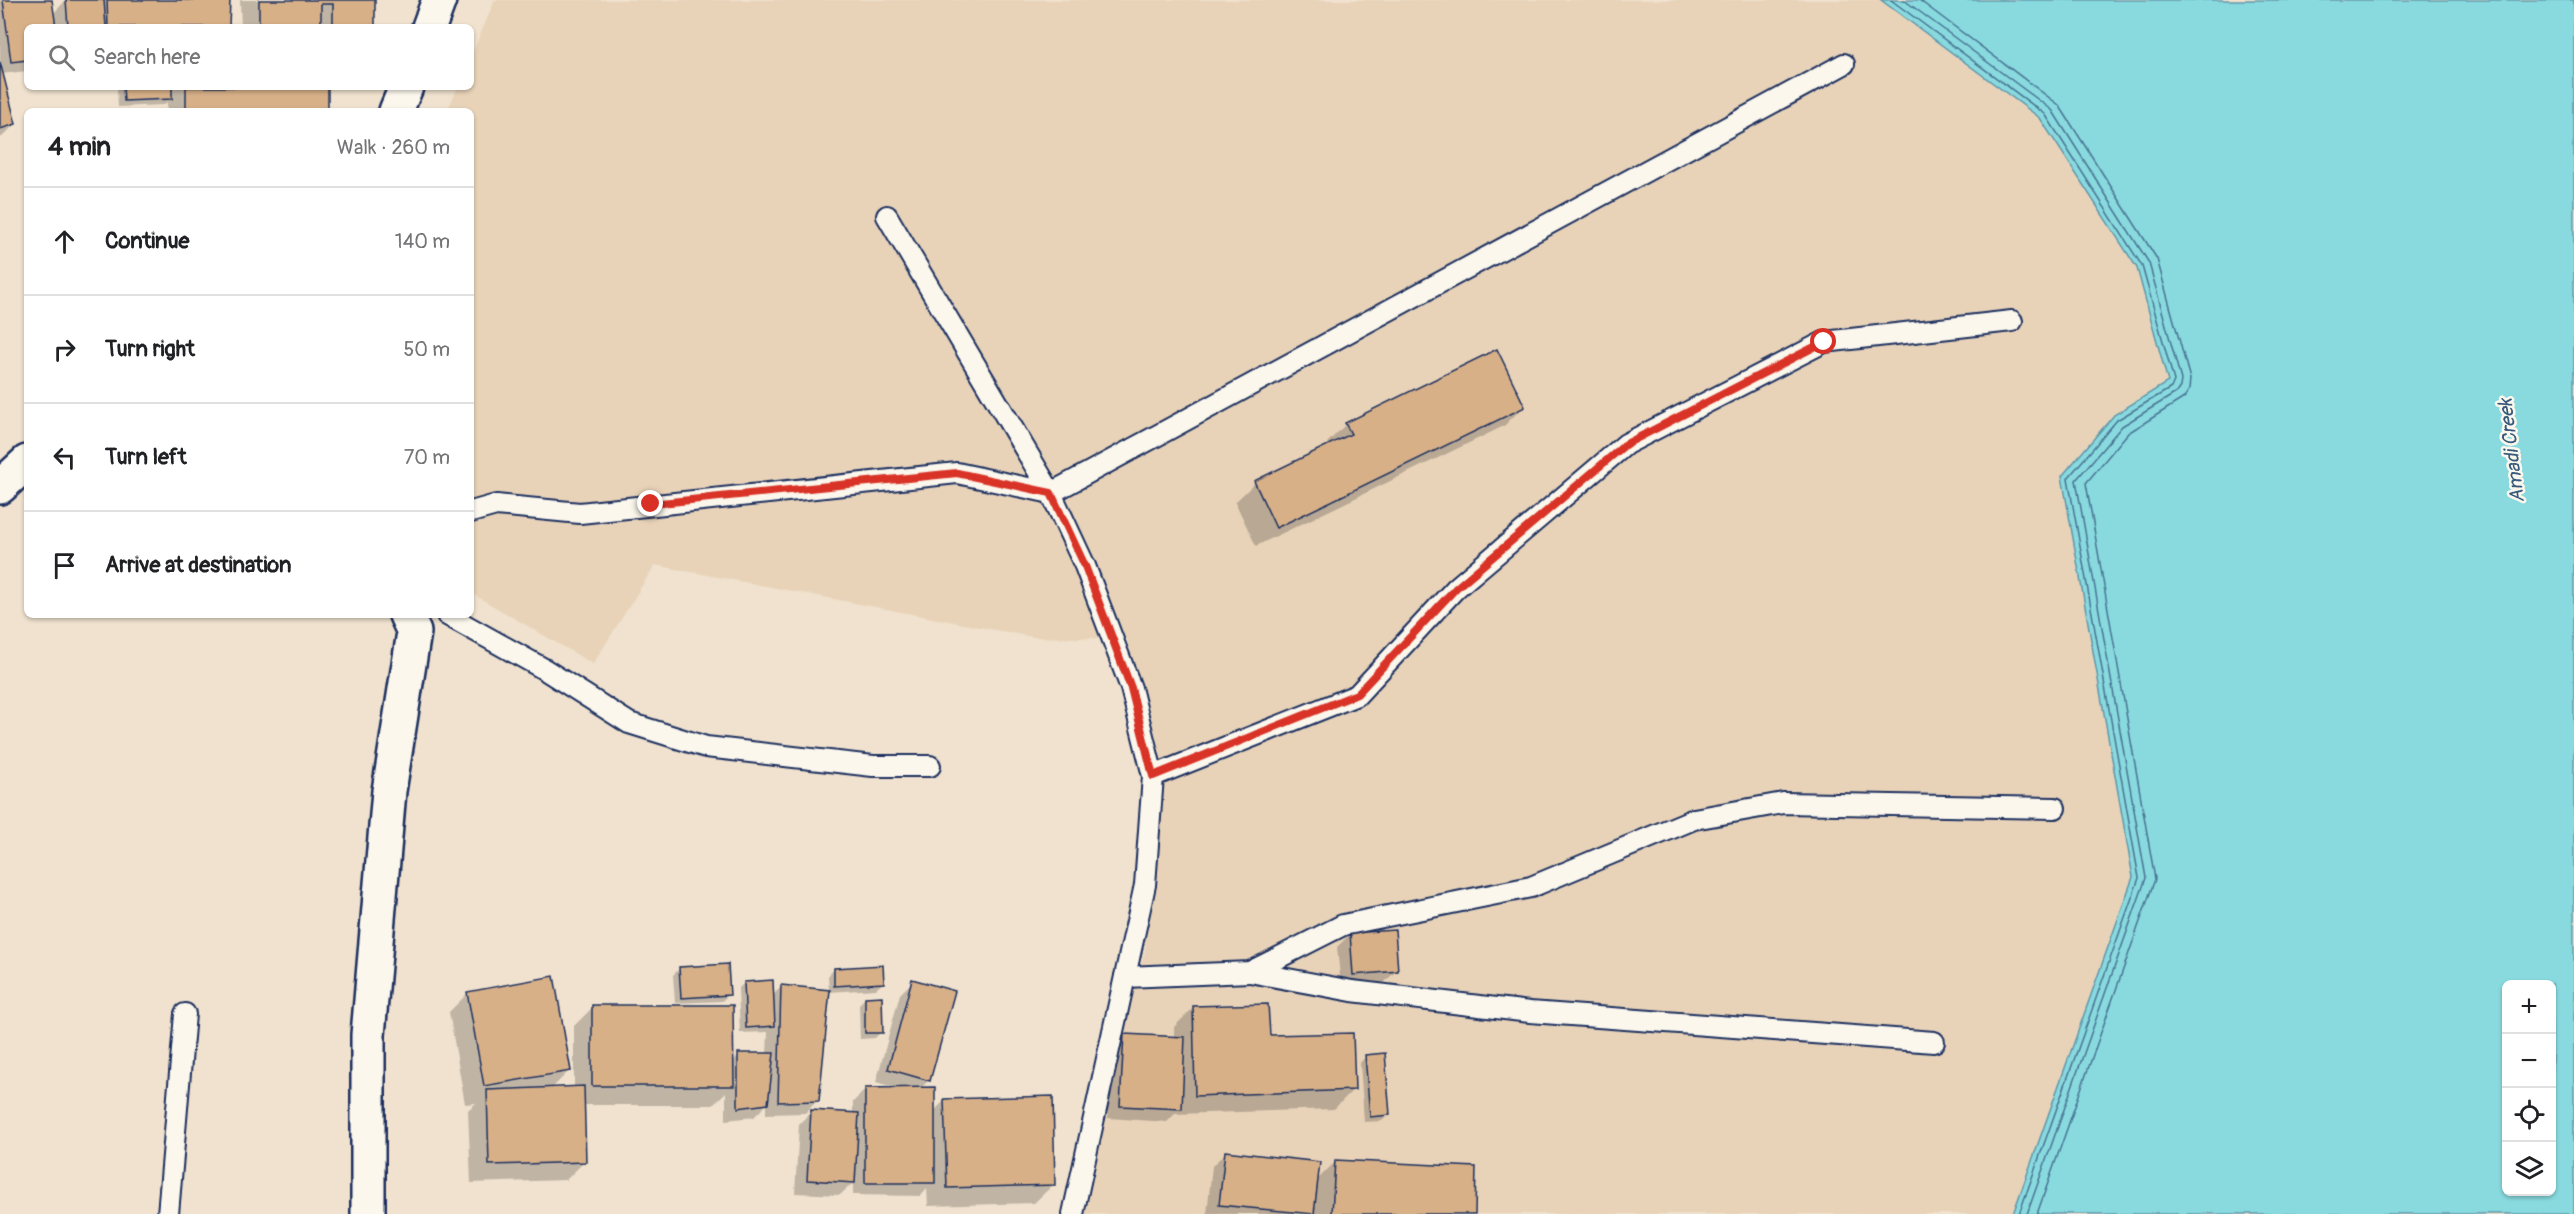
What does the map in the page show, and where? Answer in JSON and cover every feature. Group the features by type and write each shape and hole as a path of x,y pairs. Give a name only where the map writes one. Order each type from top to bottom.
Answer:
{"street":[{"path":"430,24 439,0"},
{"path":"397,108 405,90"},
{"path":"0,487 24,465"},
{"path":"369,1214 368,1035 389,791 414,632 407,618"}],"lane":[{"path":"474,511 496,505 580,513 957,473 1051,493 1844,64"},
{"path":"887,216 1051,493 1085,566 1131,688 1153,776 1145,885 1073,1214"},
{"path":"1153,776 1357,694 1456,588 1626,444 1824,342 2012,321"},
{"path":"452,618 544,669 629,723 706,747 873,766 930,766"},
{"path":"1250,972 1343,925 1531,886 1694,819 1783,803 2055,808"},
{"path":"1125,977 1250,972 1352,991 1530,1012 1934,1042"},
{"path":"168,1214 185,1014"}],"shaded area":[{"path":"495,0 1881,0 2040,118 2137,268 2168,382 2114,416 2062,476 2133,877 2013,1214 1065,1214 1145,950 1157,787 1127,639 1032,637 655,565 593,664 474,595 474,108 448,108 457,90 474,90 474,49"}],"water":[{"name":"Amadi Creek","path":"1881,0 2574,0 2574,1214 2013,1214 2133,877 2062,476 2114,415 2168,382 2137,268 2040,118"}],"building":[{"path":"3,0 52,0 56,24 24,24 24,60 11,62"},
{"path":"66,0 104,0 106,24 68,24"},
{"path":"107,0 230,0 229,24 108,24"},
{"path":"259,0 375,0 375,24 333,24 333,4 321,4 321,24 259,24"},
{"path":"0,62 16,124 0,129"},
{"path":"123,90 172,90 172,99 124,101"},
{"path":"186,90 328,90 328,108 186,108"},
{"path":"1497,349 1525,407 1276,528 1254,481 1351,434 1345,423"},
{"path":"1395,930 1398,971 1353,975 1350,933"},
{"path":"728,964 730,995 681,998 679,967"},
{"path":"883,965 884,983 834,986 834,968"},
{"path":"554,976 571,1071 484,1086 467,992"},
{"path":"912,979 955,991 930,1081 888,1069"},
{"path":"773,980 775,1026 746,1028 744,982"},
{"path":"781,985 830,990 819,1101 778,1102"},
{"path":"882,996 883,1033 865,1033 865,997"},
{"path":"1268,1004 1270,1035 1353,1033 1355,1090 1195,1096 1193,1006"},
{"path":"592,1005 733,1005 734,1086 592,1086"},
{"path":"1124,1034 1185,1037 1182,1109 1120,1106"},
{"path":"738,1053 774,1053 768,1104 738,1108"},
{"path":"1385,1053 1390,1115 1370,1117 1365,1055"},
{"path":"584,1086 586,1162 489,1165 487,1090"},
{"path":"935,1087 935,1183 865,1183 865,1088"},
{"path":"1053,1096 1055,1185 947,1188 944,1099"},
{"path":"811,1110 859,1113 855,1183 807,1180"},
{"path":"1225,1151 1320,1162 1314,1214 1219,1205"},
{"path":"1335,1160 1476,1167 1475,1214 1332,1214"}],"route":[{"path":"651,504 957,473 1051,493 1085,566 1131,688 1153,776 1357,694 1456,588 1626,444 1824,342"}]}
